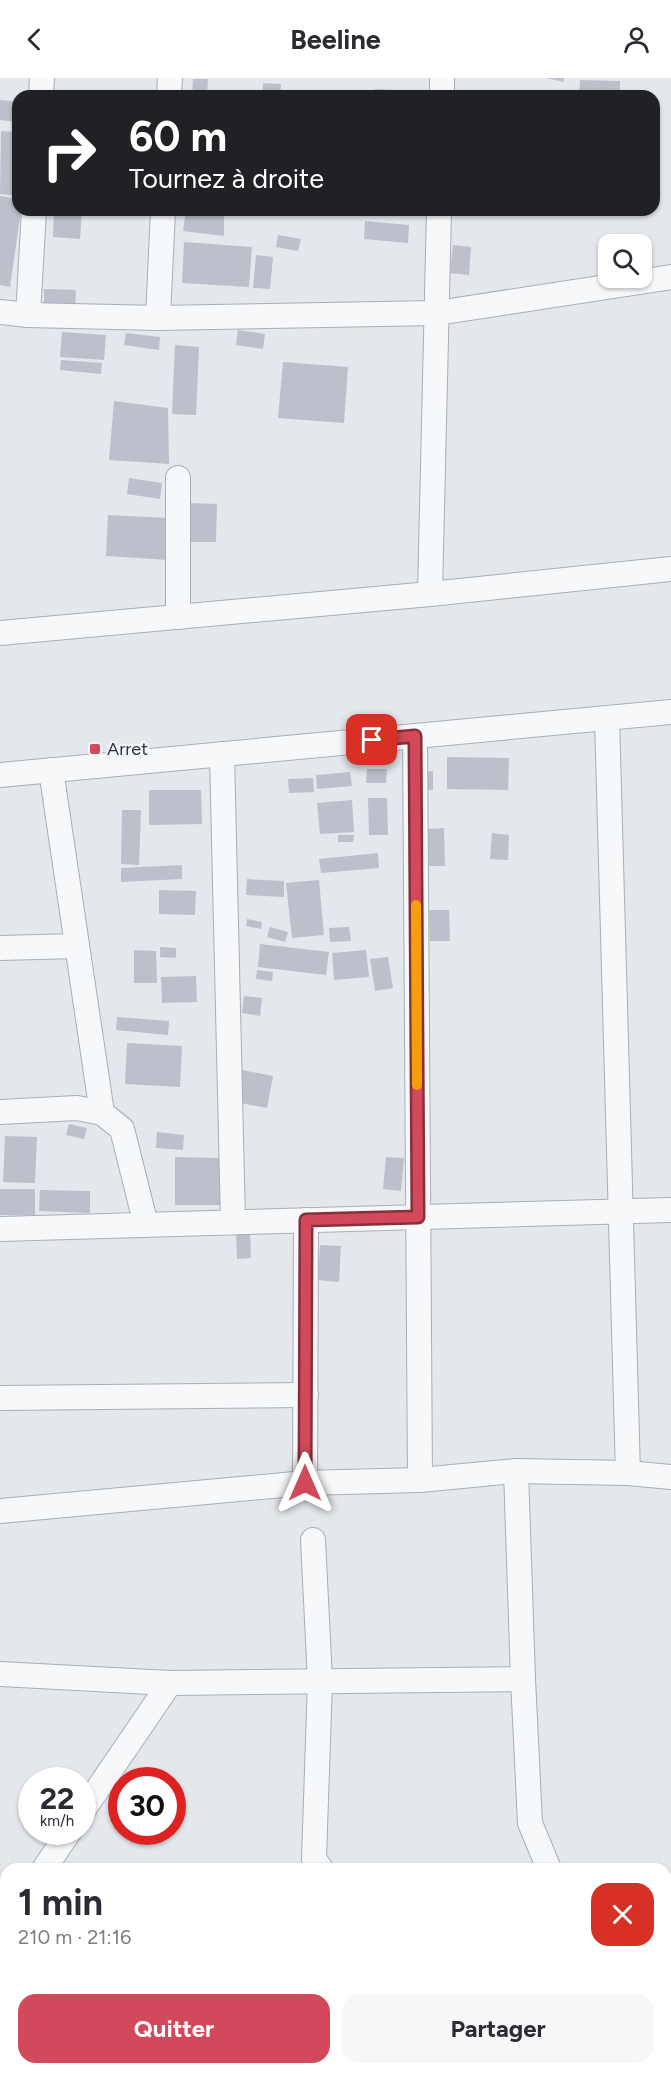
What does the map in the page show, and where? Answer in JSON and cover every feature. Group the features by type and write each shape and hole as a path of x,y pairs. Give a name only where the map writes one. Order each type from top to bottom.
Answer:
{"street":[{"path":"28,315 34,216"},
{"path":"158,318 163,216"},
{"path":"430,594 439,216"},
{"path":"0,312 28,315 158,318 437,313 671,276"},
{"path":"178,478 178,617"},
{"path":"0,633 430,594 671,569"},
{"path":"0,775 671,712"},
{"path":"607,718 628,1473"},
{"path":"415,736 420,1480"},
{"path":"222,754 233,1222"},
{"path":"51,770 102,1113"},
{"path":"0,948 77,946"},
{"path":"0,1112 76,1108 102,1113 122,1129 146,1225"},
{"path":"0,1229 671,1210"},
{"path":"305,1483 306,1220"},
{"path":"0,1398 306,1395"},
{"path":"516,1471 530,1823 547,1863"},
{"path":"0,1511 305,1483 420,1480 516,1471 628,1473 671,1477"},
{"path":"313,1540 320,1681 314,1859 317,1863"},
{"path":"0,1674 170,1683 523,1679"},
{"path":"96,1791 170,1683"},
{"path":"48,1863 60,1845"}],"building":[{"path":"547,78 564,78 563,82"},
{"path":"193,79 208,79 207,90 192,90"},
{"path":"580,80 620,81 620,90 579,90"},
{"path":"263,83 281,84 280,90 262,90"},
{"path":"0,100 12,101 12,121 0,120"},
{"path":"1,131 12,132 12,195 0,194"},
{"path":"0,196 12,198 12,216 20,216 10,287 0,285"},
{"path":"54,216 82,216 80,239 53,237"},
{"path":"185,216 224,216 224,236 183,231"},
{"path":"365,221 409,225 408,243 364,239"},
{"path":"278,235 301,239 298,251 276,247"},
{"path":"184,242 252,247 249,287 182,283"},
{"path":"453,245 471,247 469,275 450,273"},
{"path":"256,255 273,257 270,289 253,288"},
{"path":"44,289 76,290 75,307 44,305"},
{"path":"238,330 265,334 263,349 236,345"},
{"path":"62,332 106,335 104,360 60,357"},
{"path":"126,333 160,337 159,350 124,345"},
{"path":"175,345 199,347 196,415 172,414"},
{"path":"61,360 102,363 101,374 60,370"},
{"path":"283,362 348,367 344,423 278,418"},
{"path":"114,401 168,408 169,464 109,460"},
{"path":"129,478 162,483 160,499 127,494"},
{"path":"189,503 217,504 216,542 188,542"},
{"path":"108,515 170,518 168,560 106,556"},
{"path":"447,757 509,758 508,790 447,789"},
{"path":"367,769 387,769 386,783 366,783"},
{"path":"433,771 433,790 423,790 423,772"},
{"path":"350,772 352,786 317,789 316,775"},
{"path":"313,778 314,792 289,793 288,779"},
{"path":"149,790 201,790 202,824 149,825"},
{"path":"368,798 387,798 388,835 369,835"},
{"path":"352,800 354,832 320,834 317,803"},
{"path":"122,810 141,810 139,865 121,864"},
{"path":"444,828 445,866 429,866 427,829"},
{"path":"492,833 509,835 508,860 490,859"},
{"path":"338,835 354,835 353,842 338,842"},
{"path":"378,853 379,868 321,873 319,859"},
{"path":"182,865 182,879 121,882 121,868"},
{"path":"247,879 284,881 284,897 246,895"},
{"path":"319,880 324,935 292,938 286,883"},
{"path":"159,890 196,891 195,915 159,914"},
{"path":"429,910 449,910 450,941 430,941"},
{"path":"247,919 262,922 261,929 246,926"},
{"path":"270,927 288,932 285,942 267,937"},
{"path":"349,927 351,941 330,942 329,928"},
{"path":"260,944 329,952 326,975 258,967"},
{"path":"160,947 176,948 176,958 160,957"},
{"path":"134,950 156,951 157,983 134,983"},
{"path":"366,950 369,977 334,980 332,953"},
{"path":"388,957 393,988 375,991 370,959"},
{"path":"257,970 273,972 272,981 256,979"},
{"path":"196,976 197,1002 162,1003 161,977"},
{"path":"244,996 262,998 260,1016 242,1013"},
{"path":"117,1017 169,1021 168,1035 116,1030"},
{"path":"127,1043 182,1046 180,1087 125,1084"},
{"path":"242,1070 273,1076 267,1108 235,1102"},
{"path":"69,1124 87,1128 84,1139 66,1135"},
{"path":"157,1132 184,1135 183,1150 156,1148"},
{"path":"5,1136 37,1137 35,1183 3,1182"},
{"path":"175,1157 221,1158 221,1205 175,1205"},
{"path":"386,1157 404,1158 401,1191 383,1189"},
{"path":"0,1189 35,1189 35,1215 0,1215"},
{"path":"40,1190 90,1191 90,1213 39,1211"},
{"path":"250,1230 251,1258 237,1259 236,1231"},
{"path":"320,1245 341,1246 339,1282 318,1280"}],"slow traffic":[{"path":"416,905 417,1085"}],"place":[{"name":"Arret","path":"95,749"}],"route":[{"path":"305,1483 306,1220 418,1217 415,736 372,740"}]}
